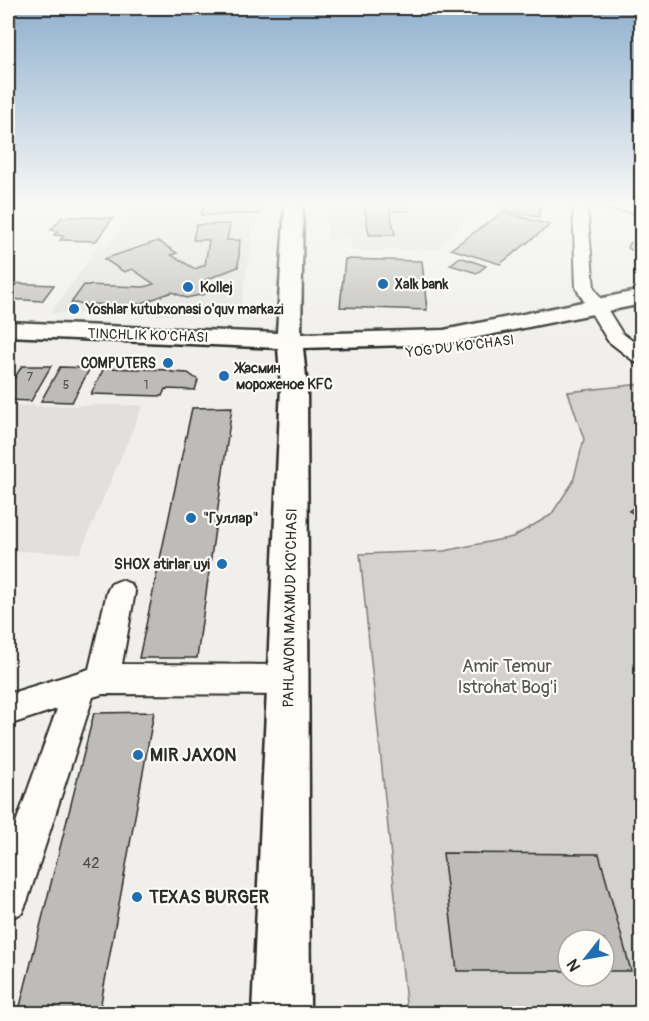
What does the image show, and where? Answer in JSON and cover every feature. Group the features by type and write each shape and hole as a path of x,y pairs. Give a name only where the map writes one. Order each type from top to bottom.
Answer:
{"main road":[{"name":"PAHLAVON MAXMUD KO'CHASI","path":"281,1014 288,680 286,349 292,251"},
{"name":"YOG'DU KO'CHASI","path":"286,349 380,355 456,350 510,342 601,313 642,297"},
{"name":"YOG'DU KO'CHASI","path":"601,313 642,313"},
{"name":"TINCHLIK KO'CHASI","path":"8,329 286,349"},
{"name":"TINCHLIK KO'CHASI","path":"8,340 286,349"}],"street":[{"path":"583,251 585,288 615,337 642,358"},
{"path":"8,899 92,682 121,592"},
{"path":"8,709 92,682 288,680"}],"shaded area":[{"path":"95,251 250,251 239,316 51,313"},
{"path":"143,405 80,553 8,551 8,409 10,406"}],"green space":[{"name":"Amir Temur Istrohat Bog'i","path":"641,384 641,1013 407,1013 360,554 444,551 513,537 551,515 573,482 584,439 568,392"}],"building":[{"path":"129,251 173,251 177,253 171,255 195,269 205,265 207,251 239,251 238,267 205,280 209,282 211,288 205,294 186,298 172,292 134,306 71,303 84,285 144,287 154,284 132,269 124,272 104,259"},
{"path":"456,251 517,251 500,264"},
{"path":"633,251 642,251 642,256"},
{"path":"460,257 486,266 477,273 450,265"},
{"name":"Xalk bank","path":"345,259 422,261 427,310 340,307"},
{"path":"8,283 54,285 42,301 8,299"},
{"path":"22,366 51,366 31,401 8,400 8,388"},
{"path":"60,367 90,368 72,402 41,401"},
{"path":"104,368 171,370 171,372 188,373 198,380 195,390 165,389 162,396 91,394"},
{"path":"232,407 197,658 139,658 192,408"},
{"path":"642,505 642,518 629,511 633,508"},
{"path":"154,712 99,1014 18,1014 94,713"},
{"path":"443,853 599,854 631,971 616,971 616,928 556,928 556,971 457,971"}],"place":[{"name":"Xalk bank","path":"383,284"},
{"name":"Kollej","path":"188,287"},
{"name":"Yoshlar kutubxonasi o'quv markazi","path":"74,309"},
{"name":"COMPUTERS","path":"168,363"},
{"name":"Жасмин мороженое KFC","path":"224,376"},
{"name":"\"Гуллар\"","path":"191,518"},
{"name":"SHOX atirlar uyi","path":"222,564"},
{"name":"MIR JAXON","path":"138,755"},
{"name":"TEXAS BURGER","path":"137,897"}]}
